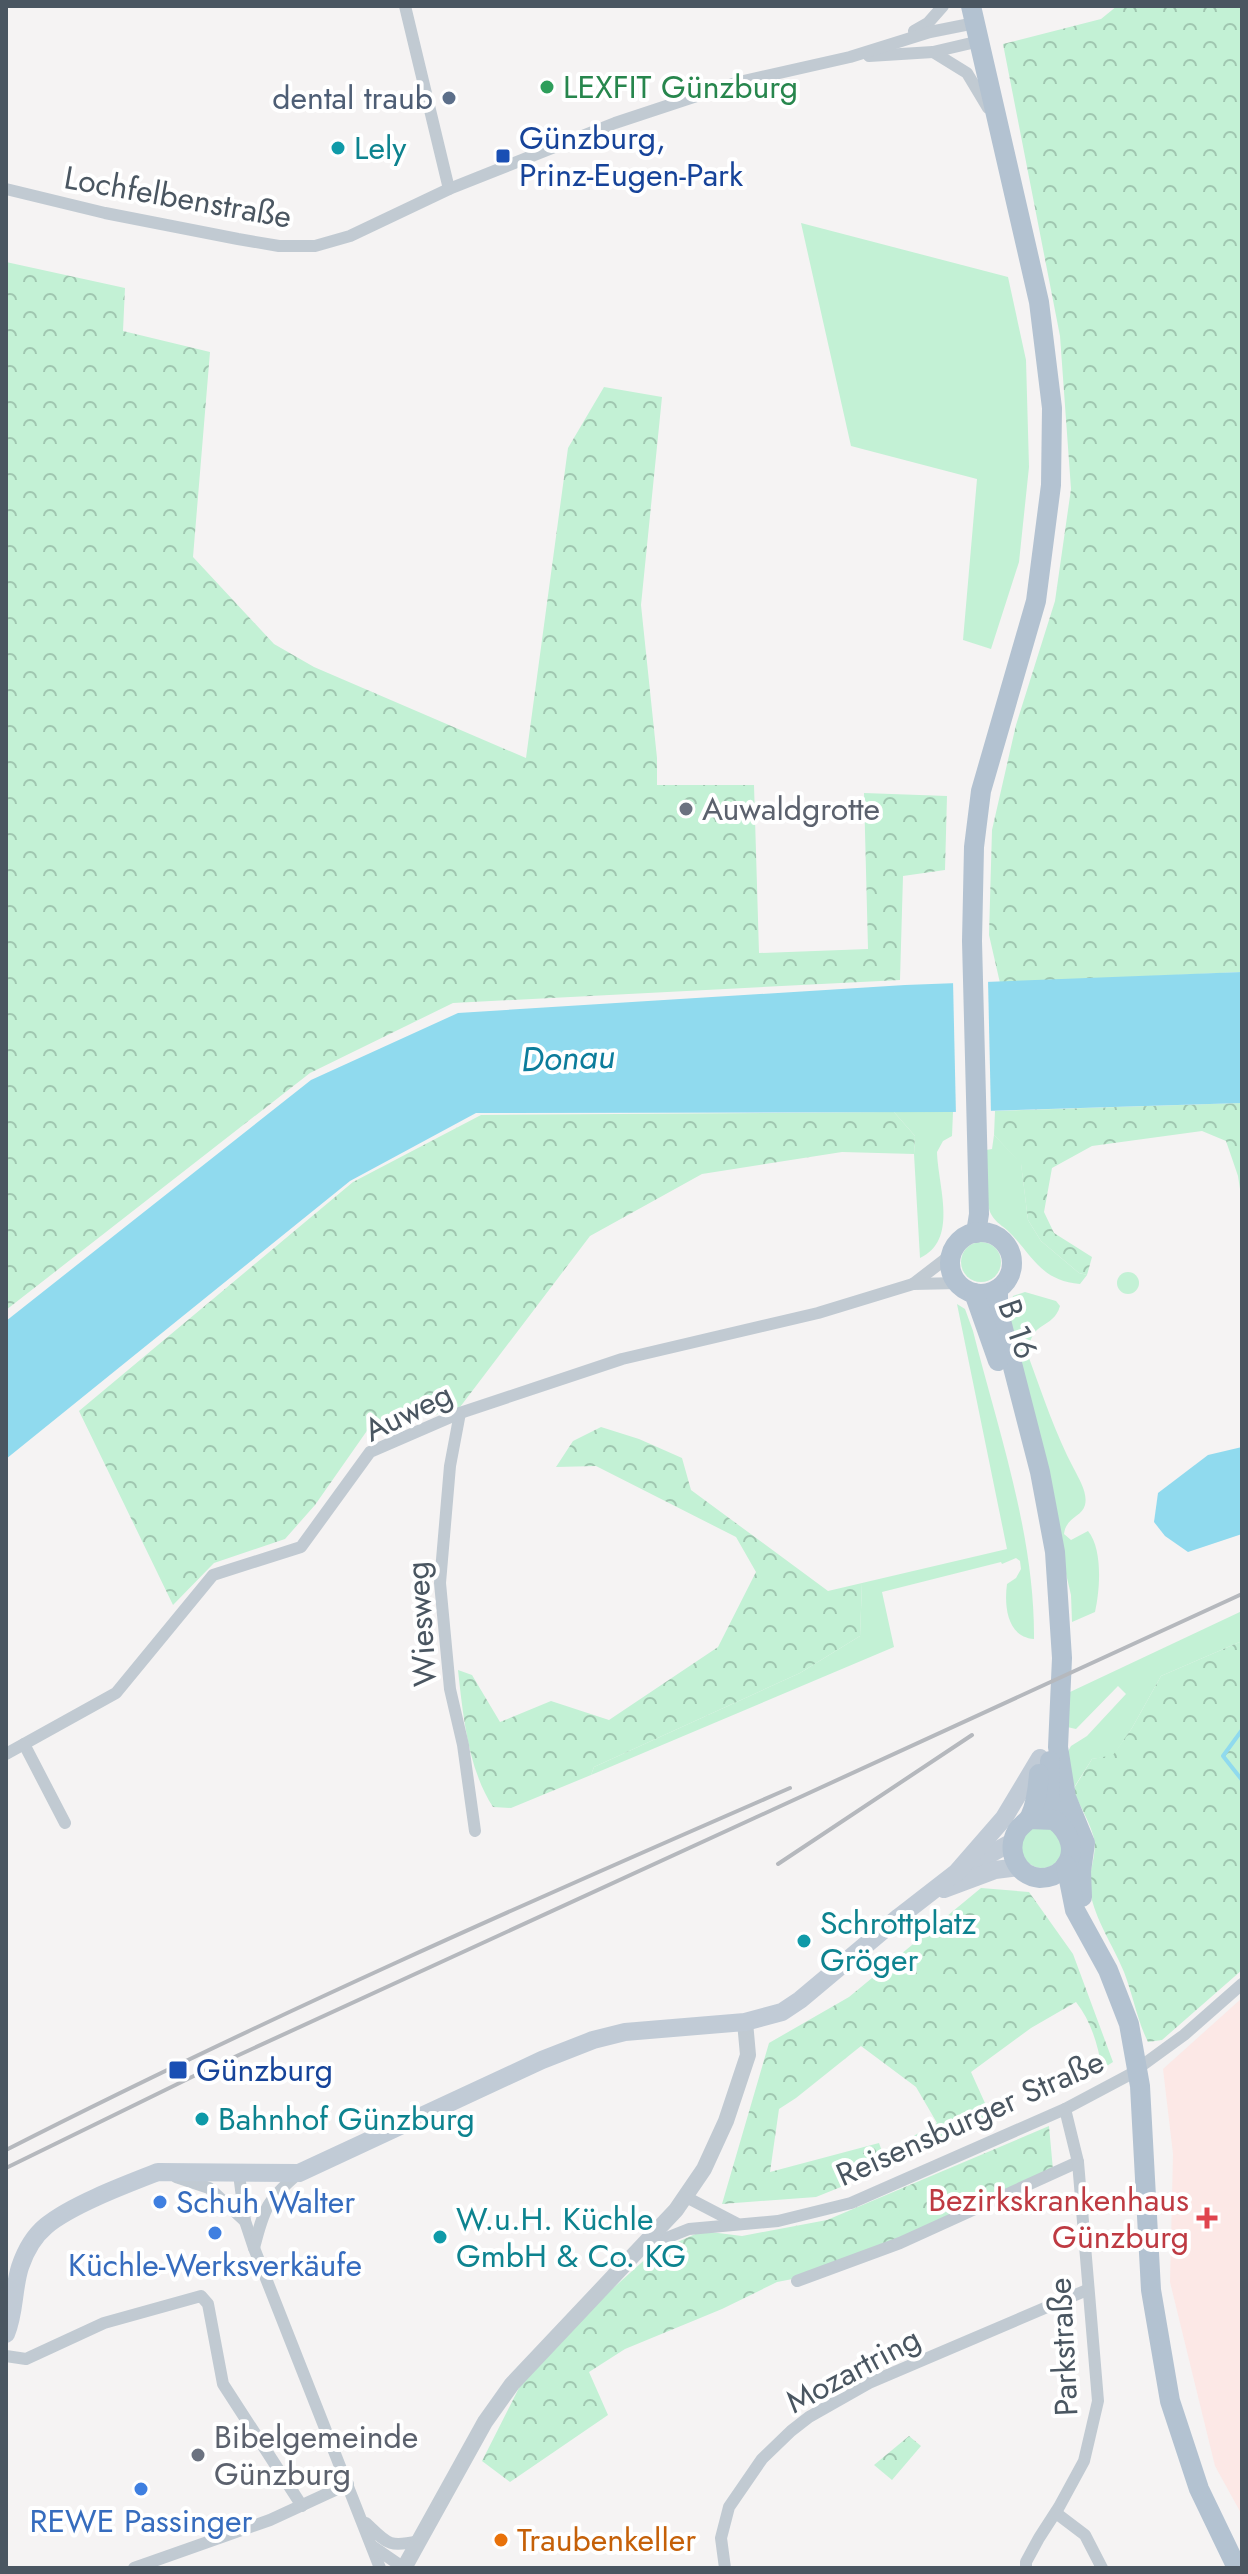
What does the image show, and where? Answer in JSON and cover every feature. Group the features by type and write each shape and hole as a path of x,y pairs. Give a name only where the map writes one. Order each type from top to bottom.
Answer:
{"main road":[{"path":"975,23 1041,315 1052,408 1052,477 1036,601 981,791 974,847 972,941 979,1214 976,1233"},
{"path":"976,1233 992,1234 1009,1250 1010,1275 998,1289 990,1292 966,1288 951,1265 952,1254 961,1240 976,1233"},
{"name":"B 16","path":"966,1288 1006,1384 1041,1533 1056,1626"},
{"name":"B 16","path":"998,1289 998,1309 1045,1498 1055,1552 1056,1705 1049,1750 1034,1806 1029,1819 1021,1825 1012,1842"},
{"name":"B 16","path":"1004,1333 1006,1384"},
{"path":"6,2334 12,2267 46,2226 64,2214 158,2172 299,2173 500,2079 593,2040 625,2032 745,2022 773,2016 800,2000 957,1872 1004,1818 1049,1750"},
{"name":"B 16","path":"1049,1750 1049,1797 1054,1820 1067,1833 1071,1844 1071,1855 1066,1865 1075,1910 1108,1970 1129,2024 1140,2086 1151,2290 1170,2401 1199,2489 1237,2568"},
{"name":"B 16","path":"1049,1750 1085,1843 1081,1891 1097,1951"},
{"path":"1029,1819 1054,1820"},
{"path":"957,1872 1012,1842"},
{"path":"927,1896 981,1874 1019,1867 1012,1851 1012,1842"},
{"path":"1041,1878 1059,1872 1066,1865"},
{"name":"B 16","path":"1019,1867 1029,1875 1041,1878 1075,1910"}],"street":[{"path":"405,6 449,189"},
{"path":"887,46 928,23 943,6"},
{"path":"850,57 933,52 975,23"},
{"name":"Lochfelbenstraße","path":"6,189 105,213 279,246 315,246 350,236 449,189 594,130 739,82 850,57 930,32 975,23"},
{"path":"933,52 967,73 999,131"},
{"name":"Auweg","path":"6,1754 116,1693 213,1575 301,1547 370,1452 460,1413 622,1359 818,1313 913,1284 952,1254"},
{"name":"Auweg","path":"913,1284 966,1288"},
{"name":"Wiesweg","path":"460,1413 442,1531 440,1583 450,1689 463,1745 475,1831"},
{"path":"24,1744 65,1823"},
{"name":"Reisensburger Straße","path":"638,2249 689,2229 790,2219 851,2203 1065,2109 1129,2075 1184,2035 1242,1984"},
{"path":"372,2546 404,2568 485,2422 512,2384 686,2197 704,2169 741,2078 748,2055 745,2022"},
{"name":"Parkstraße","path":"1026,2568 1039,2538 1084,2461 1098,2401 1078,2162 1065,2109"},
{"path":"797,2281 900,2243 1078,2162"},
{"path":"158,2172 209,2188 245,2221"},
{"path":"254,2248 260,2222 273,2195 299,2173"},
{"path":"239,2174 245,2221 254,2248 380,2568"},
{"path":"686,2197 736,2223"},
{"name":"Mozartring","path":"725,2568 722,2529 729,2507 762,2459 809,2417 869,2383 1087,2290"},
{"path":"6,2356 26,2359 104,2323 201,2296 208,2304 223,2384 302,2506"},
{"path":"134,2568 187,2551 302,2506 348,2484"},
{"path":"1056,2513 1085,2535 1102,2568"},
{"path":"359,2516 384,2542 395,2545 418,2541"}],"shaded area":[{"name":"Bezirkskrankenhaus Günzburg","path":"1242,1998 1242,2515 1215,2466 1170,2282 1173,2154 1163,2069"}],"green space":[{"path":"1117,6 1242,6 1242,972 1000,983 989,935 992,830 1016,725 1055,601 1071,489 1060,336 1003,44 1101,19"},
{"path":"801,223 1008,277 1026,360 1029,467 1019,562 991,649 963,640 977,479 851,446"},
{"path":"6,262 125,288 123,331 210,352 193,557 274,644 314,667 526,758 568,448 604,387 662,397 641,605 657,785 754,785 759,953 868,949 864,793 947,796 945,870 903,876 900,980 453,1003 310,1073 6,1310"},
{"path":"1242,1103 1242,1202 1238,1176 1226,1141 1202,1131 1092,1146 1052,1168 1044,1212 1054,1233 1092,1257 1087,1275 1079,1273 1041,1241 1028,1220 1021,1164 994,1135 995,1111"},
{"path":"894,1112 953,1112 952,1136 943,1141 937,1152 943,1226 932,1250 920,1258 915,1136"},
{"path":"894,1112 915,1136 914,1154 842,1152 702,1174 590,1236 457,1411 371,1425 315,1505 285,1539 214,1563 173,1605 79,1411 353,1182 481,1115"},
{"path":"994,1135 1021,1163 1028,1220 1041,1241 1079,1273 1087,1275 1080,1284 1066,1282 1045,1271 992,1215 987,1197 986,1150 992,1149"},
{"path":"981,1242 995,1248 1001,1262 995,1276 981,1282 967,1276 961,1262 967,1248"},
{"path":"1124,1272 1132,1272 1139,1283 1132,1294 1124,1294 1117,1287 1117,1279"},
{"path":"1025,1292 1056,1301 1060,1306 1057,1314 1032,1337 1029,1358 1085,1496 1083,1509 1068,1524 1064,1534 1071,1540 1088,1531 1098,1559 1095,1612 1072,1622 1071,1595 1005,1315 1013,1296"},
{"path":"957,1304 965,1309 973,1331 1022,1522 1033,1600 1034,1639 1018,1633 1007,1611 1007,1584 1016,1578 1021,1569 1020,1561 1016,1558 882,1592 894,1647 591,1775 594,1767 800,1673 860,1636 862,1583 1007,1549"},
{"path":"601,1427 682,1458 691,1490 828,1591 862,1583 860,1636 800,1673 594,1767 591,1775 511,1808 493,1807 472,1759 458,1670 472,1675 500,1722 551,1701 609,1720 718,1647 756,1572 736,1537 596,1466 556,1467 573,1441"},
{"path":"1242,1611 1242,1641 1161,1676 1113,1756 1092,1759 1073,1789 1066,1755 1071,1746 1087,1736 1126,1694 1118,1686 1076,1729 1067,1727 1070,1692"},
{"path":"1242,1641 1242,1970 1162,2040 1148,2042 1124,1972 1092,1902 1090,1884 1094,1842 1073,1790 1092,1759 1113,1755 1161,1676"},
{"path":"1042,1826 1057,1832 1063,1847 1057,1862 1042,1868 1027,1862 1021,1847 1027,1832"},
{"path":"981,1888 1029,1892 1073,1954 1113,2062 1102,2069 1093,2034 1076,2002 1031,2028 971,2072 993,2121 905,2159 899,2144 937,2123 916,2087 861,2046 779,2109 770,2172 879,2143 888,2168 816,2197 722,2204 769,2043 849,1997"},
{"path":"1049,2126 1053,2170 829,2272 777,2282 722,2309 625,2349 589,2372 608,2415 510,2482 482,2461 522,2382 580,2318 651,2254 702,2231 742,2236 827,2220"},
{"path":"909,2436 921,2446 892,2480 874,2465"}],"water":[{"name":"Donau","path":"1242,972 1242,1103 953,1112 476,1113 350,1181 6,1459 6,1321 311,1080 458,1013 905,985"},
{"path":"1242,1447 1242,1534 1188,1552 1165,1536 1154,1522 1158,1493 1208,1455"}],"pier":[{"path":"953,980 988,980 991,1115 956,1116"}],"waterway":[{"path":"1242,1730 1223,1756 1242,1780"}],"railway":[{"path":"6,2168 204,2071 1242,1594"},
{"path":"778,1864 972,1735"},
{"path":"6,2150 297,2008 790,1788"}],"place":[{"name":"LEXFIT Günzburg","path":"547,87"},
{"name":"dental traub","path":"449,98"},
{"name":"Lely","path":"338,148"},
{"name":"Günzburg, Prinz-Eugen-Park","path":"503,156"},
{"name":"Auwaldgrotte","path":"686,809"},
{"name":"Schrottplatz Gröger","path":"804,1941"},
{"name":"Günzburg","path":"178,2070"},
{"name":"Bahnhof Günzburg","path":"202,2119"},
{"name":"Schuh Walter","path":"160,2202"},
{"name":"Bezirkskrankenhaus Günzburg","path":"1207,2218"},
{"name":"Küchle-Werksverkäufe","path":"215,2233"},
{"name":"W.u.H. Küchle GmbH & Co. KG","path":"440,2237"},
{"name":"Bibelgemeinde Günzburg","path":"198,2455"},
{"name":"REWE Passinger","path":"141,2489"},
{"name":"Traubenkeller","path":"501,2540"}]}
